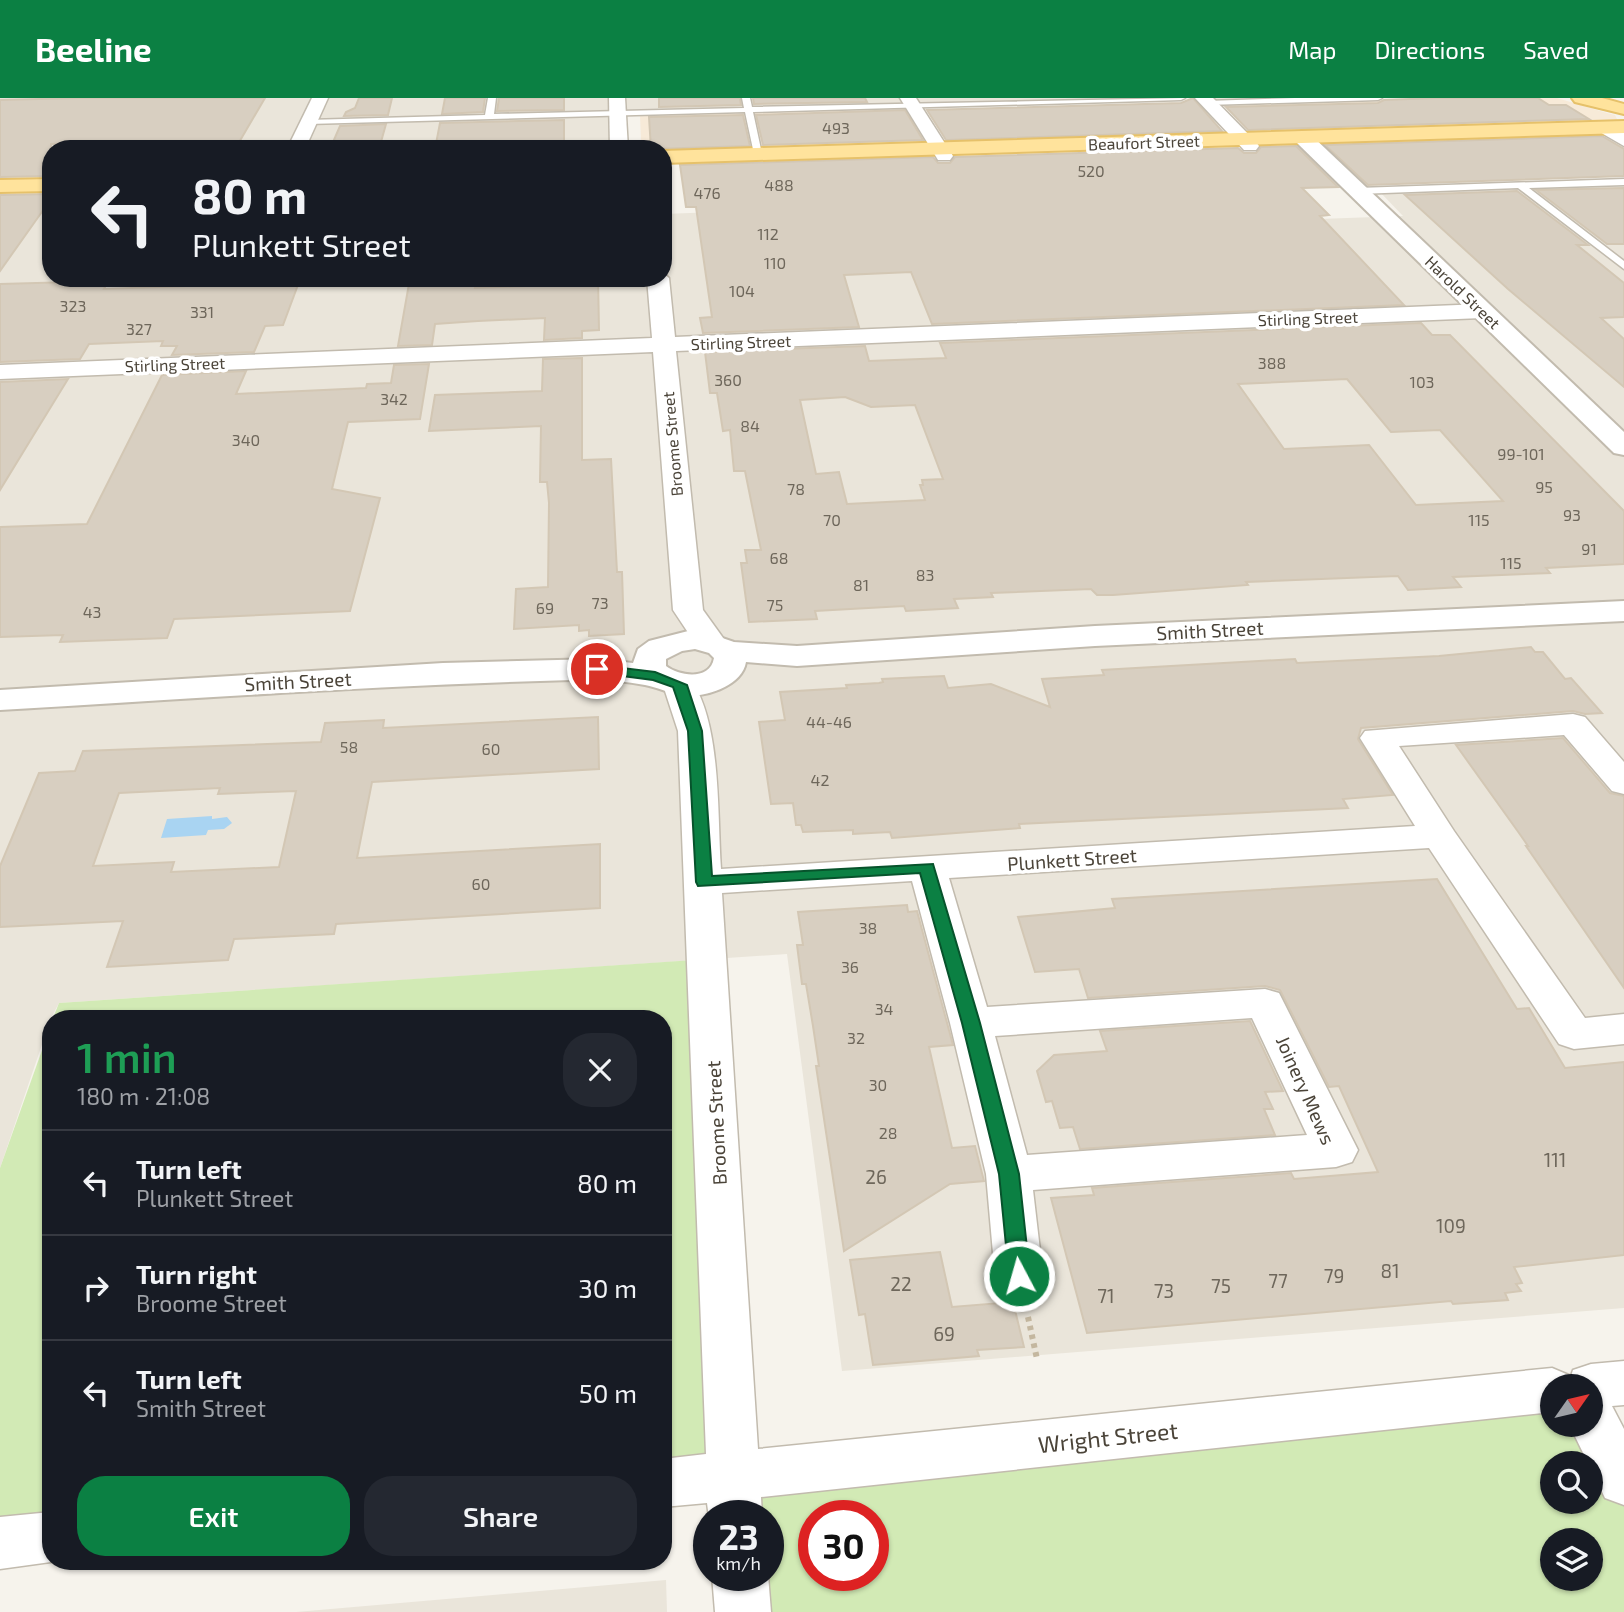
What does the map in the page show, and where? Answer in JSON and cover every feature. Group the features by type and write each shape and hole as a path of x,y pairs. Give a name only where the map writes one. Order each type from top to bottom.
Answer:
{"main road":[{"path":"1581,98 1621,110"},
{"name":"Beaufort Street","path":"672,164 1246,142 1618,133"},
{"name":"Beaufort Street","path":"672,157 942,152"},
{"path":"0,178 42,176"},
{"path":"0,186 42,184"}],"street":[{"path":"300,140 320,98"},
{"path":"1205,101 1246,142"},
{"path":"910,102 942,152"},
{"path":"618,106 619,140"},
{"path":"282,140 294,109"},
{"name":"Harold Street","path":"1305,141 1624,447"},
{"name":"Broome Street","path":"659,287 688,610 719,661 695,731 733,1496"},
{"name":"Stirling Street","path":"0,372 1482,311"},
{"path":"663,665 688,610"},
{"name":"Smith Street","path":"719,661 1135,634 1624,611"},
{"path":"663,665 696,639 719,661"},
{"path":"663,665 719,661"},
{"name":"Broome Street","path":"663,665 695,731"},
{"name":"Smith Street","path":"0,700 402,675 663,665"},
{"path":"1624,784 1573,724 1377,738 1439,836 1574,1034 1624,1029"},
{"name":"Plunkett Street","path":"704,882 1439,836"},
{"path":"927,868 971,1023 1009,1174 1019,1276"},
{"name":"Joinery Mews","path":"971,1023 1265,1003 1336,1150 1009,1174"},
{"path":"1603,1385 1624,1383"},
{"name":"Wright Street","path":"672,1485 733,1496 1540,1392"},
{"path":"1601,1437 1624,1481"},
{"path":"0,1542 42,1539"},
{"path":"741,1591 743,1612"}],"lane":[{"path":"489,118 492,98"},
{"path":"746,98 758,154"},
{"path":"308,122 489,118 618,106 749,111 910,102 1181,98"},
{"path":"1205,101 1378,98"},
{"path":"1358,191 1624,182"},
{"path":"1521,186 1624,266"}],"shaded area":[{"path":"0,98 1192,98 609,116 609,140 42,140 42,153 0,171"},
{"path":"1192,98 1330,98 1220,101"},
{"path":"1435,98 1557,98 1615,115 1618,121 1253,135 1222,104"},
{"path":"889,108 893,115 912,114 932,146 672,153 672,140 641,140 640,115"},
{"path":"1624,184 1624,1308 842,1371 787,954 59,1003 55,1010 42,1010 42,1044 0,1168 0,194 42,193 42,287 672,287 672,214 769,210 1207,223 1403,216 1380,192"},
{"path":"666,1580 667,1612 296,1612"}],"green space":[{"path":"709,959 732,1477 1540,1391 1540,1437 1601,1437 1624,1481 1624,1612 743,1612 741,1591 784,1591 784,1500 701,1500 672,1487 672,1010 56,1010 59,1003"},
{"path":"42,1050 42,1539 0,1543 0,1168"}],"water":[{"path":"212,816 212,819 227,817 232,823 224,829 208,830 206,835 161,838 167,819"}],"building":[{"path":"265,98 240,140 42,140 42,176 0,177 0,100"},
{"path":"359,98 392,98 388,115 344,116 355,108"},
{"path":"445,98 485,98 483,112 442,114"},
{"path":"499,98 564,98 564,110 497,111"},
{"path":"659,98 740,98 741,105 659,107"},
{"path":"753,98 865,98 867,102 754,104"},
{"path":"1193,98 1222,131 946,140 927,110 1181,103"},
{"path":"1538,98 1549,105 1566,105 1589,119 1248,130 1226,107 1378,103 1384,100"},
{"path":"905,110 923,140 763,145 756,115"},
{"path":"743,115 750,146 672,148 672,140 650,140 649,117"},
{"path":"564,120 564,140 437,140 440,123"},
{"path":"386,124 382,140 334,140 340,126"},
{"path":"1602,136 1624,149 1624,176 1368,185 1325,145"},
{"path":"1296,146 1338,187 1302,188 1329,215 1320,216 1404,305 932,324 911,272 844,275 859,327 703,333 700,318 712,317 696,207 686,207 680,165 933,157 938,163 950,163 955,157 1238,148 1244,153 1256,153 1261,147"},
{"path":"1624,188 1624,244 1607,244 1536,190"},
{"path":"1517,191 1588,245 1577,245 1624,283 1624,317 1601,318 1624,339 1624,387 1508,289 1405,195"},
{"path":"42,194 42,212 0,271 0,195"},
{"path":"42,283 42,287 105,287 104,289 297,287 283,325 265,326 254,352 172,355 177,346 161,346 163,341 89,344 80,359 0,362 0,284"},
{"path":"408,287 598,287 599,330 582,331 582,338 544,340 545,318 435,324 432,345 398,346"},
{"path":"1421,323 1432,335 1450,335 1624,511 1624,564 1546,568 1550,573 1453,577 1461,587 1408,590 1398,576 1246,582 1248,585 1113,595 1097,595 1091,589 991,593 993,597 954,599 958,608 906,611 904,606 815,611 817,619 749,622 741,563 747,563 745,550 761,550 745,471 734,471 730,430 723,431 717,393 710,393 705,352 865,346 869,361 946,358 940,343","holes":["1347,379 1391,432 1440,430 1503,501 1416,505 1369,445 1284,449 1238,384","845,397 871,407 915,405 943,479 922,480 923,485 920,485 925,500 847,504 839,472 816,474 800,400"]},
{"path":"582,358 582,460 611,459 617,572 622,572 624,634 589,636 589,630 579,631 579,625 514,629 516,589 548,587 549,503 547,482 540,482 541,426 429,431 435,395 542,391 543,359"},
{"path":"429,364 420,419 348,422 332,489 380,498 350,611 174,619 167,638 60,642 63,635 0,637 0,527 87,524 162,375 246,371 236,394 366,388 367,384 391,383 394,365"},
{"path":"68,379 33,436 0,490 0,382"},
{"path":"1531,647 1535,652 1543,652 1565,679 1571,678 1602,713 1585,714 1573,711 1361,728 1358,739 1393,795 1343,799 1348,808 1019,824 1020,828 892,838 890,832 803,832 801,825 796,825 793,803 771,804 759,722 785,720 780,692 847,688 846,685 883,682 882,679 944,676 948,688 991,684 1050,707 1042,679 1104,675 1102,670 1295,659 1297,663 1439,656"},
{"path":"598,717 599,769 372,782 357,858 600,844 600,908 336,924 334,934 234,939 228,960 107,967 123,921 0,927 0,866 39,773 75,771 83,751 321,742 325,723 384,720 383,728","holes":["220,788 218,794 296,791 279,867 171,872 174,862 93,866 119,793"]},
{"path":"1563,738 1610,793 1624,796 1624,988 1456,745"},
{"path":"1437,879 1517,1009 1529,1008 1565,1068 1624,1062 1624,1255 1514,1267 1522,1283 1516,1284 1521,1291 1505,1293 1508,1300 1453,1304 1451,1301 1087,1333 1051,1198 1094,1195 1092,1188 1291,1173 1294,1179 1378,1172 1339,1086 1329,1087 1280,990 1265,986 1088,998 1079,969 1035,972 1018,917 1115,908 1112,899"},
{"path":"907,905 908,912 917,911 953,1045 929,1047 952,1148 975,1146 984,1181 950,1184 844,1251 816,1066 819,1066 813,1026 806,984 802,984 797,945 803,945 798,912"},
{"path":"1250,1021 1283,1091 1265,1092 1273,1109 1264,1109 1275,1135 1080,1149 1073,1127 1060,1128 1052,1101 1046,1102 1037,1071 1054,1055 1107,1051 1100,1031"},
{"path":"940,1252 952,1307 1013,1302 1024,1347 977,1350 979,1356 873,1365 865,1314 859,1315 850,1260"}],"route":[{"path":"597,669 655,676 680,685 695,731 704,882 927,868 971,1023 1009,1174 1019,1276"}]}
